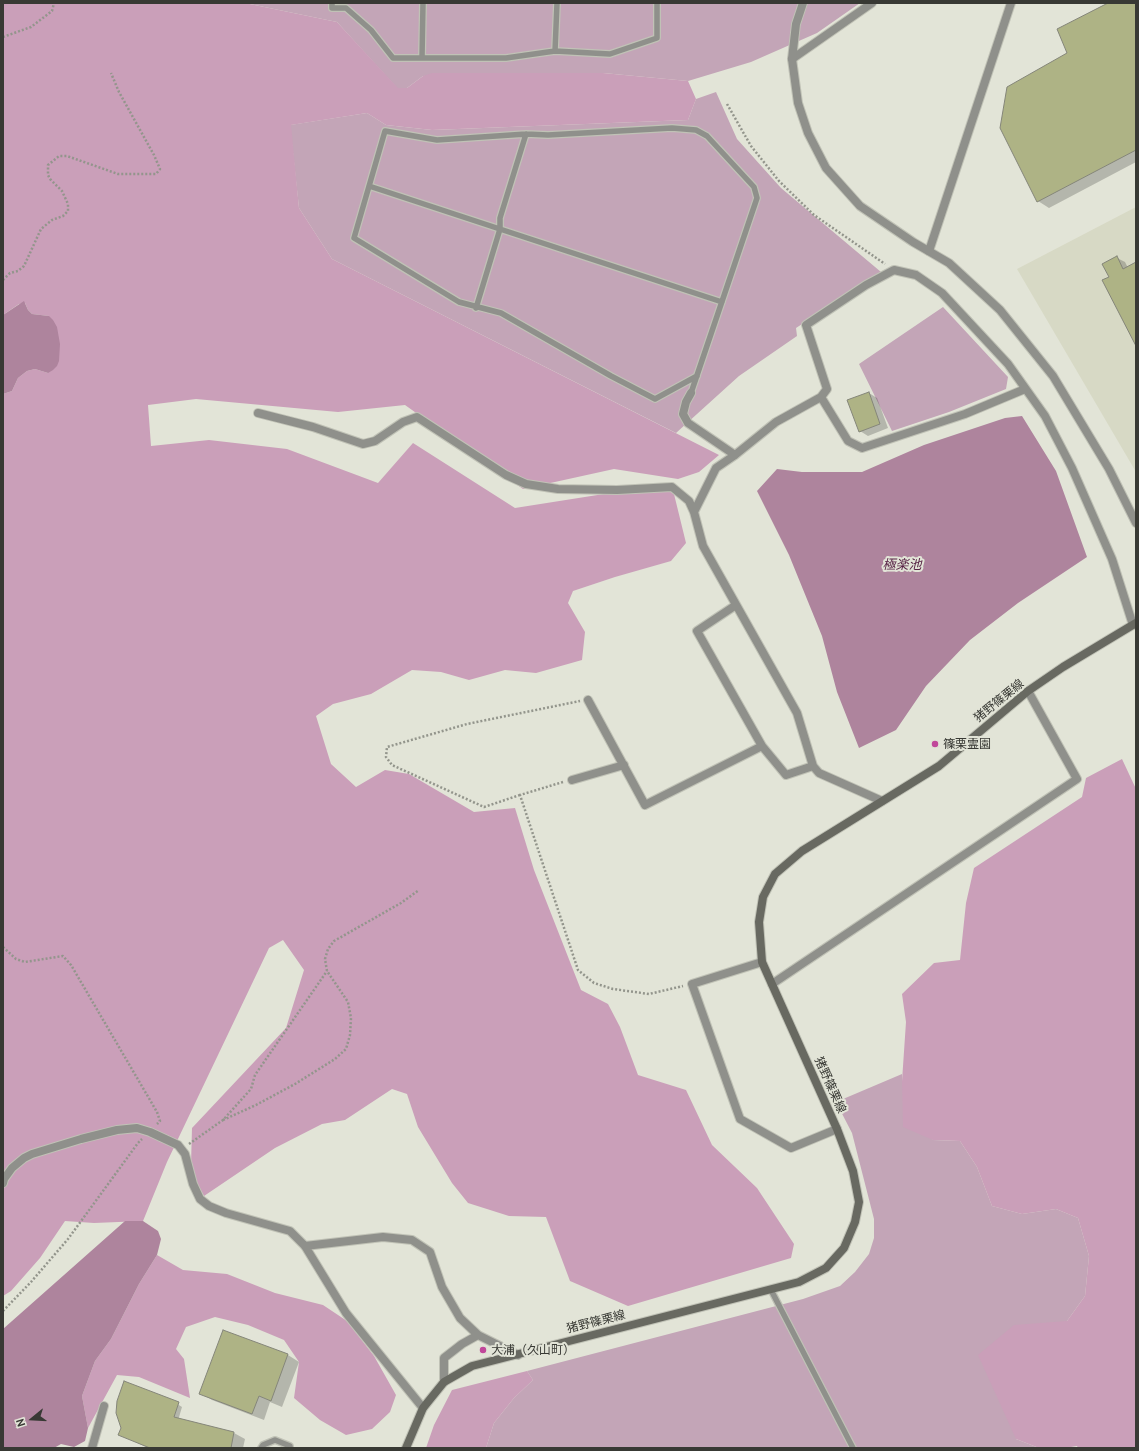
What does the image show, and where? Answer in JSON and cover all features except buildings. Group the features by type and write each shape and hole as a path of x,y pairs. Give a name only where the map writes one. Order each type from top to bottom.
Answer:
{"main road":[{"name":"猪野篠栗線","path":"406,1448 423,1408 444,1382 472,1366 799,1282 826,1268 844,1248 855,1222 859,1202 853,1171 762,962 759,922 763,898 775,874 802,851 939,766 1028,691 1063,667 1135,624"}],"street":[{"path":"804,3 796,24 792,59 798,103 808,133 826,168 860,206 949,263 1000,310 1053,376 1109,470 1136,523"},
{"path":"792,59 872,3"},
{"path":"929,251 1011,3"},
{"path":"694,512 716,468 735,455 776,422 821,397 827,389 806,325 866,285 894,270 916,275 942,293 1008,364 1045,416 1072,468 1112,559 1135,624"},
{"path":"821,397 848,441 862,448 965,414 1025,389"},
{"path":"691,393 686,402 683,414 688,423 735,455"},
{"path":"258,413 313,427 363,444 375,441 403,422 417,417 506,475 526,484 558,489 617,490 672,487 689,501 694,512 703,546 797,712 813,766 819,773 882,801"},
{"path":"736,605 697,631 762,746 786,775 813,766"},
{"path":"772,984 1077,779 1028,691"},
{"path":"588,700 645,805 762,746"},
{"path":"572,780 624,765"},
{"path":"762,962 692,984 740,1119 791,1148 836,1129"},
{"path":"3,1183 4,1179 12,1168 24,1158 32,1154 81,1139 118,1130 137,1128 150,1132 178,1145 185,1154 193,1184 200,1199 209,1206 226,1213 290,1231 305,1246 346,1313 423,1408"},
{"path":"305,1246 383,1237 412,1240 430,1252 442,1287 460,1318 478,1335 518,1355"},
{"path":"444,1382 444,1358 462,1344 478,1335"},
{"path":"92,1448 104,1406"}],"lane":[{"path":"332,3 332,8 346,8 371,30 393,58 506,58 555,51 610,54 657,38 657,3"},
{"path":"422,58 423,3"},
{"path":"555,51 557,3"},
{"path":"691,393 697,376 757,198 754,187 707,136 696,130 672,128 548,135 526,134 437,140 385,131 354,238 459,302 476,308 501,313 611,376 655,399 697,376"},
{"path":"476,308 500,229 500,218 526,134"},
{"path":"369,186 722,302"},
{"path":"771,1290 852,1448"},
{"path":"261,1448 263,1445 275,1440 290,1446 290,1448"}],"path":[{"path":"3,37 31,27 52,11 54,3"},
{"path":"3,280 24,266 42,229 52,220 63,216 68,212 68,204 62,191 48,175 48,165 59,156 67,156 118,174 156,174 160,169 154,155 119,92 111,73"},
{"path":"727,104 751,146 779,181 814,215 894,270"},
{"path":"572,780 484,807 392,765 386,757 387,747 467,724 588,700"},
{"path":"520,795 578,970 594,984 632,992 649,994 692,984"},
{"path":"182,1149 223,1120 256,1105 295,1084 335,1059 346,1048 350,1035 351,1018 348,1002 327,971 325,959 328,949 334,941 401,903 419,890"},
{"path":"3,947 16,959 25,962 62,956 72,965 157,1112 160,1121 138,1143 68,1239 31,1282 3,1311"},
{"path":"223,1120 252,1089 255,1075 327,971"}],"shaded area":[{"path":"3,3 245,3 337,22 398,88 407,88 423,76 432,73 603,73 688,81 696,99 688,120 432,130 386,125 367,113 291,125 299,208 332,259 719,455 699,472 678,479 614,469 523,489 405,405 338,412 196,399 148,405 151,446 209,440 287,449 378,483 413,443 515,508 661,485 673,490 686,543 671,561 573,591 568,603 585,632 582,660 536,673 505,670 469,680 441,672 412,670 371,694 333,704 316,716 331,764 356,787 385,770 409,774 474,812 515,808 534,870 581,990 608,1004 620,1027 638,1075 686,1090 712,1145 757,1188 794,1244 791,1258 628,1306 570,1281 546,1217 509,1216 468,1203 452,1183 418,1127 407,1094 392,1089 345,1120 322,1124 275,1148 204,1196 195,1180 191,1165 192,1128 286,1028 304,970 283,940 269,948 167,1162 143,1221 94,1223 65,1221 40,1258 11,1291 3,1296 3,394 12,391 18,378 27,371 35,369 48,373 49,316 32,314 28,310 25,303 19,304 3,315"},
{"path":"245,3 860,3 817,33 751,62 688,81 603,73 423,76 407,88 397,88 337,22"},
{"path":"716,92 737,139 781,188 881,272 796,328 797,336 739,376 676,433 332,259 299,208 290,125 367,113 386,125 432,130 688,120 696,99"},
{"path":"1136,207 1136,472 1017,269"},
{"path":"943,307 1008,377 1006,389 949,412 892,431 859,364"},
{"path":"1122,759 1136,789 1136,1448 1078,1448 1077,1446 1065,1448 1039,1448 1016,1439 978,1355 1014,1325 1067,1321 1085,1296 1089,1256 1078,1218 1056,1209 1022,1214 992,1206 977,1167 960,1141 933,1140 903,1127 902,1081 906,1022 902,994 934,963 960,960 966,903 974,868 1082,797 1086,778"},
{"path":"902,1074 902,1081 933,1140 960,1141 977,1167 992,1206 1022,1214 1056,1209 1078,1218 1089,1256 1085,1296 1067,1321 1016,1439 1039,1448 486,1448 494,1423 514,1398 533,1380 527,1371 803,1299 840,1286 855,1272 869,1254 874,1238 874,1219 852,1133 836,1102"},
{"path":"157,1255 183,1270 227,1274 275,1293 323,1305 347,1321 374,1356 396,1395 390,1412 372,1429 346,1435 320,1420 294,1398 299,1362 284,1340 248,1325 215,1317 186,1327 176,1349 184,1359 190,1398 139,1377 117,1375 88,1428 82,1396 95,1361 111,1339 139,1284"},
{"path":"527,1371 533,1380 514,1398 494,1423 486,1448 426,1448 434,1425 452,1390"}],"water":[{"path":"24,301 28,310 32,314 49,316 53,320 57,327 60,344 59,361 57,366 48,373 35,369 27,371 18,378 12,391 3,394 3,315"},
{"name":"極楽池","path":"1022,416 1056,471 1087,557 1018,603 970,640 926,686 896,730 859,748 837,692 822,636 789,555 757,491 777,469 802,472 862,472 924,445 1005,418"},
{"path":"125,1221 143,1221 158,1231 161,1239 157,1255 139,1284 111,1339 95,1361 82,1396 88,1428 85,1441 74,1447 61,1444 54,1448 3,1448 3,1329"}],"place":[{"name":"篠栗霊園","path":"935,744"},
{"name":"大浦（久山町）","path":"483,1350"}]}
